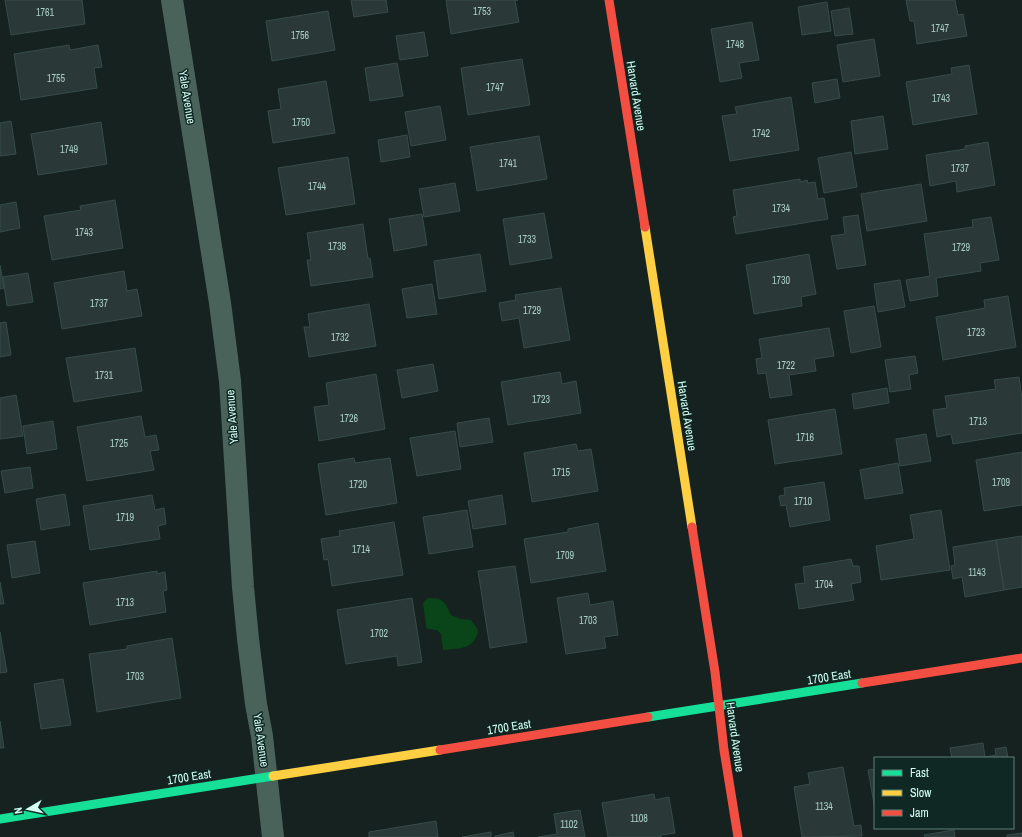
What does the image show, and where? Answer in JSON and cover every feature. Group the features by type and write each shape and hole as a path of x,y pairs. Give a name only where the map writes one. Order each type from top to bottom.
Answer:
{"street":[{"name":"Yale Avenue","path":"172,0 220,303 230,382 243,587 273,837"},
{"name":"Harvard Avenue","path":"609,0 715,672 724,750 738,837"},
{"name":"1700 East","path":"0,819 1022,658"}],"shaded area":[{"path":"428,598 441,600 451,615 461,619 471,620 478,630 474,641 470,645 461,648 443,650 441,634 437,630 427,629 426,626 423,603"}],"building":[{"path":"5,0 82,0 85,24 11,35"},
{"path":"351,0 386,0 388,12 354,17"},
{"path":"446,0 518,0 515,1 519,22 451,34"},
{"path":"906,0 955,0 958,15 963,14 967,36 917,44 914,21 910,21"},
{"path":"827,2 831,31 802,35 798,7"},
{"path":"849,8 853,34 835,36 831,11"},
{"path":"328,11 335,50 272,61 266,21"},
{"path":"752,22 759,60 739,63 742,78 720,82 711,29"},
{"path":"424,32 428,56 400,60 396,36"},
{"path":"874,39 880,76 843,82 837,45"},
{"path":"69,45 70,50 98,45 102,67 94,68 97,88 21,100 14,54"},
{"path":"522,59 530,105 468,115 461,68"},
{"path":"397,63 403,96 370,101 365,68"},
{"path":"969,65 977,114 913,125 906,82 952,74 951,68"},
{"path":"837,79 840,98 815,103 812,83"},
{"path":"326,81 335,133 273,143 268,111 281,109 278,89"},
{"path":"791,97 799,150 730,161 722,116 737,114 735,107"},
{"path":"440,106 446,140 411,146 405,112"},
{"path":"883,116 888,149 855,154 851,121"},
{"path":"11,121 16,154 0,156 0,123"},
{"path":"101,122 107,164 38,175 31,134"},
{"path":"407,135 410,157 381,162 378,140"},
{"path":"539,136 547,179 477,191 470,147"},
{"path":"988,142 995,185 957,192 956,181 930,186 926,155 965,149 965,146"},
{"path":"851,152 857,187 824,193 818,158"},
{"path":"348,157 355,204 286,215 278,168"},
{"path":"800,179 800,182 807,180 808,183 815,182 818,199 824,198 828,219 736,234 733,217 737,216 733,190"},
{"path":"455,183 460,211 424,217 419,189"},
{"path":"921,184 927,221 867,231 861,194"},
{"path":"115,200 123,248 52,260 44,216 81,210 80,206"},
{"path":"16,202 20,228 0,232 0,205"},
{"path":"544,213 552,258 510,265 503,219"},
{"path":"422,214 427,245 394,251 389,219"},
{"path":"858,215 866,265 837,269 831,236 845,234 843,217"},
{"path":"991,217 999,260 980,263 981,271 936,278 938,296 910,301 906,280 930,276 924,234 973,227 972,220"},
{"path":"363,224 368,259 370,258 373,277 311,286 307,260 311,260 307,233"},
{"path":"480,254 486,291 439,299 434,261"},
{"path":"809,254 816,294 801,297 802,306 754,314 746,265"},
{"path":"0,265 4,288 0,289"},
{"path":"124,271 127,291 137,289 142,316 62,329 54,283"},
{"path":"28,273 33,302 7,306 3,277"},
{"path":"900,280 905,307 878,312 874,284"},
{"path":"432,284 437,314 407,318 402,289"},
{"path":"561,288 570,340 524,348 519,318 502,321 499,303 516,300 515,295"},
{"path":"1008,296 1016,347 943,360 936,317 985,308 984,300"},
{"path":"369,304 376,346 309,357 304,327 310,327 308,314"},
{"path":"874,306 881,347 851,353 844,311"},
{"path":"6,322 11,355 0,357 0,323"},
{"path":"829,328 834,356 814,359 816,371 789,375 792,395 770,398 766,373 758,374 756,359 762,358 759,339"},
{"path":"135,348 142,391 74,402 66,358"},
{"path":"915,356 918,373 909,375 911,389 890,392 885,360"},
{"path":"433,364 438,391 402,398 397,370"},
{"path":"560,372 562,384 576,381 581,413 508,425 501,382"},
{"path":"376,374 385,429 319,441 314,407 329,405 326,383"},
{"path":"1019,377 1022,399 1022,433 953,444 951,434 937,437 933,410 947,408 945,396 996,389 994,380"},
{"path":"887,388 889,403 854,409 852,394"},
{"path":"16,395 23,436 0,439 0,398"},
{"path":"835,409 842,454 775,464 768,420"},
{"path":"141,416 145,437 156,435 159,450 150,451 154,470 87,481 77,427"},
{"path":"489,418 493,442 460,447 457,423"},
{"path":"53,421 57,449 27,454 23,426"},
{"path":"455,431 461,469 417,476 410,438"},
{"path":"926,434 931,461 900,466 896,439"},
{"path":"576,444 578,451 591,449 598,491 532,502 524,453"},
{"path":"1022,452 1022,505 984,511 976,460"},
{"path":"354,458 355,463 390,458 397,503 326,515 318,464"},
{"path":"898,463 903,493 865,499 860,470"},
{"path":"30,467 33,488 5,493 1,471"},
{"path":"824,482 830,520 790,527 786,505 781,506 779,496 785,495 784,488"},
{"path":"65,494 70,525 41,530 36,499"},
{"path":"152,495 155,510 164,508 166,524 158,526 160,539 90,550 83,506"},
{"path":"502,495 506,524 473,529 468,501"},
{"path":"467,510 473,547 429,554 423,517"},
{"path":"941,510 950,570 881,580 876,546 914,539 910,515"},
{"path":"394,522 403,575 332,586 328,559 324,560 321,539 340,536 339,531"},
{"path":"598,523 606,571 531,583 524,539 568,532 568,529"},
{"path":"1022,536 1022,587 1004,590 996,540"},
{"path":"996,540 1004,590 965,597 962,577 953,579 951,566 955,565 953,547"},
{"path":"35,541 40,573 12,578 7,545"},
{"path":"851,559 853,566 859,566 861,582 851,584 854,600 799,609 795,584 805,583 803,567"},
{"path":"515,566 527,642 490,648 478,571"},
{"path":"157,571 157,574 165,572 167,590 163,591 166,612 90,625 83,583"},
{"path":"0,582 4,604 0,604"},
{"path":"588,593 590,605 613,601 618,635 604,637 606,648 566,654 557,598"},
{"path":"412,598 422,662 398,666 397,656 346,664 337,610"},
{"path":"0,632 7,672 0,673"},
{"path":"172,638 181,698 97,712 89,654 127,649 127,646"},
{"path":"63,679 71,725 41,729 34,684"},
{"path":"0,721 4,748 0,748"},
{"path":"983,743 985,757 952,757 950,748"},
{"path":"1006,747 1008,757 985,757 996,755 995,749"},
{"path":"843,767 854,826 861,825 862,836 802,837 794,787 810,784 808,773"},
{"path":"874,769 874,803 868,770"},
{"path":"654,794 655,800 669,797 675,833 661,835 661,837 608,837 602,803"},
{"path":"580,810 585,837 538,837 557,834 554,814"},
{"path":"436,821 438,837 369,837 369,832"},
{"path":"954,830 955,837 925,837 924,835"},
{"path":"491,832 491,837 462,837"},
{"path":"513,832 514,837 495,837 495,836"},
{"path":"1022,833 1022,837 1007,837 1007,835"}],"traffic: fast":[{"path":"648,717 862,683"},
{"path":"0,819 273,776"}],"traffic: slow":[{"path":"645,227 692,527"},
{"path":"273,776 440,750"}],"traffic: jam":[{"path":"609,0 645,227"},
{"path":"692,527 715,672 724,750 738,837"},
{"path":"862,683 1022,658"},
{"path":"440,750 648,717"}]}
